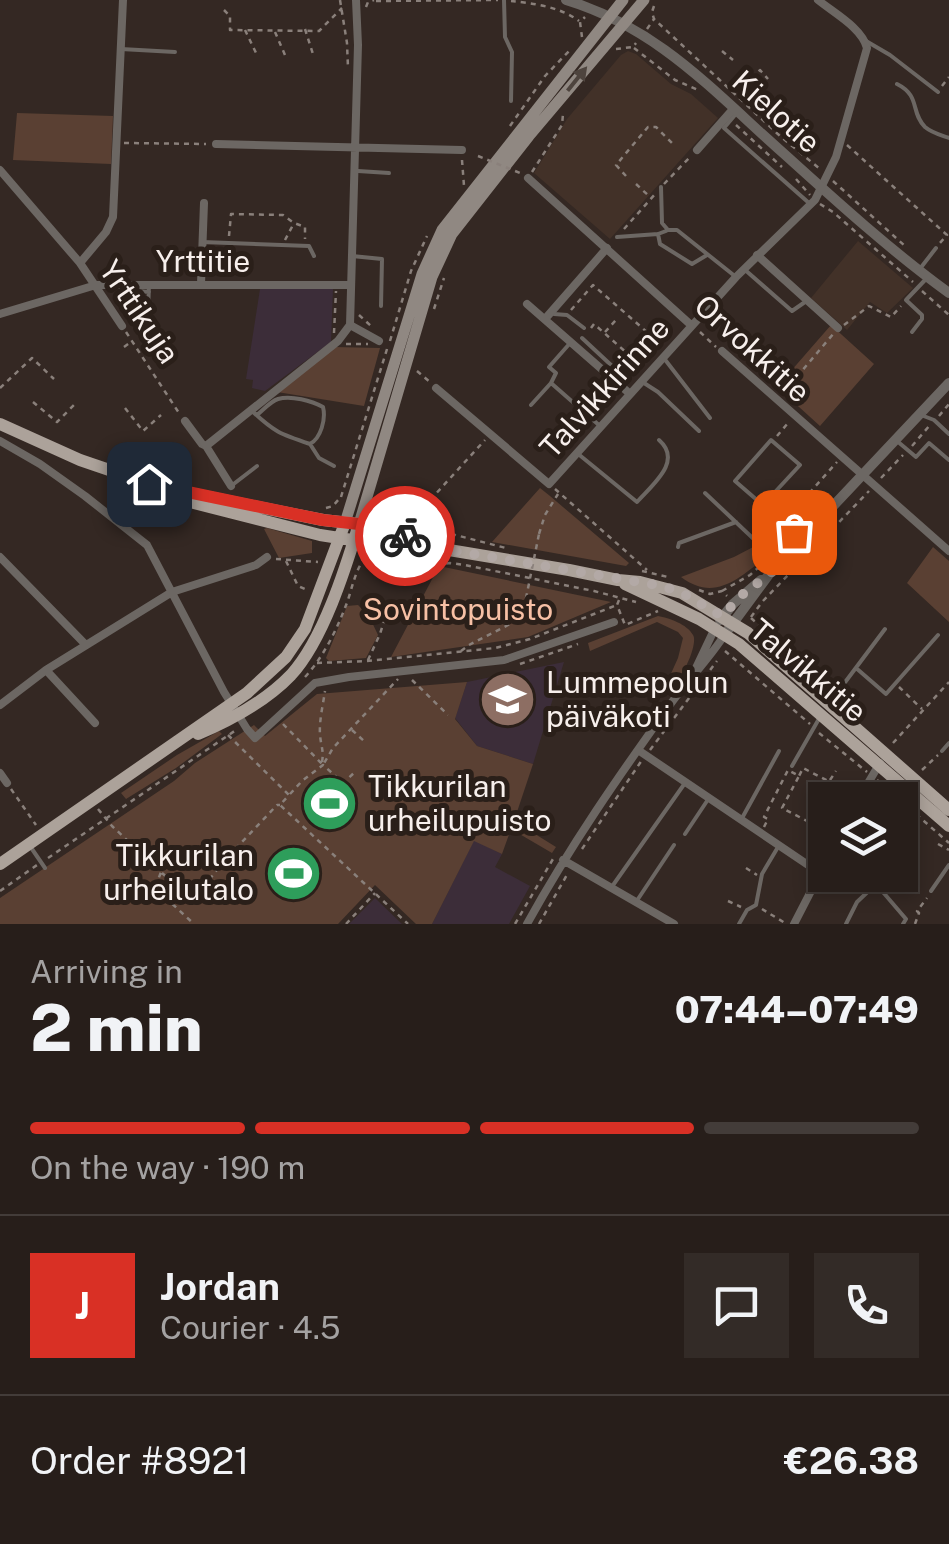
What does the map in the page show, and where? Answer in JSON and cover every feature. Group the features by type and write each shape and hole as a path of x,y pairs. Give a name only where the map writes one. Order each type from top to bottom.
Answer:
{"main road":[{"path":"352,524 422,274 442,230 624,0"},
{"path":"0,864 178,742 221,724 295,646 346,540 440,256 452,234 624,22 648,2"},
{"name":"Talvikkitie","path":"0,424 186,501 346,540 449,550 618,580 723,633 829,704 949,826"},
{"name":"Talvikkitie","path":"162,488 377,526 449,550"},
{"name":"Talvikkitie","path":"886,758 949,810"}],"street":[{"path":"80,263 106,232 113,217 123,0"},
{"path":"206,446 254,413 334,344 350,325 356,0"},
{"name":"Kielotie","path":"566,0 624,22 690,68 734,113 824,180 949,296"},
{"path":"813,202 836,157 865,58 866,42 818,0"},
{"path":"697,150 734,113"},
{"path":"216,144 462,150"},
{"name":"Yrttikuja","path":"0,170 80,263 122,326"},
{"name":"Orvokkitie","path":"524,175 691,325"},
{"name":"Talvikkirinne","path":"436,388 549,484 744,268 813,202"},
{"path":"201,284 204,204"},
{"path":"547,317 607,248"},
{"path":"758,255 838,328"},
{"name":"Yrttitie","path":"0,314 96,285 351,285"},
{"path":"528,304 629,393"},
{"path":"350,325 380,341"},
{"name":"Orvokkitie","path":"722,352 949,551"},
{"path":"527,924 563,860 723,633 770,574 949,384"},
{"path":"921,415 949,392"},
{"path":"185,420 231,486"},
{"path":"0,441 55,474 146,545 235,709 255,738 310,687 324,681 504,660 614,622"},
{"path":"0,557 86,645"},
{"path":"0,705 46,670 172,592 256,565 267,557"},
{"path":"692,676 723,633"},
{"path":"46,670 94,724"},
{"path":"642,753 779,846 808,861"},
{"path":"870,782 886,758"},
{"path":"0,773 7,783"},
{"path":"563,860 674,924"},
{"path":"794,924 811,892"}],"lane":[{"path":"504,0 505,37 512,52 511,102"},
{"path":"866,42 890,55 938,92"},
{"path":"121,49 175,52"},
{"path":"898,84 913,96 920,122 949,138"},
{"path":"734,113 724,128 813,202"},
{"path":"353,171 389,173"},
{"path":"662,187 662,223 668,230"},
{"path":"616,238 677,230 736,277"},
{"path":"658,234 660,244 692,264 707,255"},
{"path":"202,242 310,246 314,256"},
{"path":"912,332 922,315 906,300 918,287 936,248"},
{"path":"352,256 382,259 380,306"},
{"path":"744,268 792,311 808,300"},
{"path":"139,291 149,288 148,314"},
{"path":"547,317 567,314 584,328"},
{"path":"582,338 611,366 605,372"},
{"path":"531,405 556,373 549,367 571,342"},
{"path":"665,354 710,418"},
{"path":"640,381 658,392 699,432"},
{"path":"551,383 600,426"},
{"path":"310,444 318,437 324,414 323,407 316,403 276,399 254,413 274,430 310,444 318,458 334,466"},
{"path":"921,415 934,420 949,434"},
{"path":"576,452 638,502 668,466 667,447 659,440"},
{"path":"763,505 800,465 772,441 735,481 802,539"},
{"path":"897,441 916,457 929,443 949,460"},
{"path":"231,486 257,466"},
{"path":"705,493 780,563"},
{"path":"678,547 679,543 736,522"},
{"path":"792,766 829,704 885,629"},
{"path":"856,668 886,694 938,635"},
{"path":"942,751 949,744"},
{"path":"741,820 778,751"},
{"path":"611,888 686,782"},
{"path":"685,834 709,798"},
{"path":"29,845 45,868"},
{"path":"636,902 674,846"},
{"path":"738,924 747,910 756,906 760,877 779,846"},
{"path":"931,891 949,864"},
{"path":"846,924 857,902 870,892"},
{"path":"883,892 906,919 903,924"}],"path":[{"path":"365,9 374,0 504,0 552,9 580,22"},
{"path":"659,0 648,2 654,19 813,162 824,180 924,270"},
{"path":"224,10 230,16 230,30 318,31 342,8"},
{"path":"633,46 654,19"},
{"path":"246,30 257,55"},
{"path":"306,30 313,54"},
{"path":"274,31 285,54"},
{"path":"614,50 633,46 675,80 702,92"},
{"path":"722,51 732,60"},
{"path":"737,96 760,70 768,79"},
{"path":"938,92 949,77"},
{"path":"734,113 781,165"},
{"path":"478,156 524,175 562,125 563,114 550,128"},
{"path":"626,176 616,165 648,127 656,128 672,143"},
{"path":"118,143 216,144"},
{"path":"846,144 947,235 936,248"},
{"path":"462,150 464,186"},
{"path":"616,238 697,150"},
{"path":"813,162 823,163"},
{"path":"794,176 813,202 833,212 949,315"},
{"path":"636,184 652,198"},
{"path":"228,242 230,214 283,215 305,227 305,246"},
{"path":"282,245 294,224"},
{"path":"430,322 447,268"},
{"path":"567,314 593,285 665,354"},
{"path":"777,401 838,328 869,306 891,317 906,300"},
{"path":"359,302 359,317 378,332 380,341 399,352"},
{"path":"604,334 616,320"},
{"path":"582,338 594,324 628,354 646,332"},
{"name":"Orvokkitie","path":"691,325 722,352"},
{"name":"Yrttikuja","path":"122,326 185,420"},
{"path":"124,347 132,341"},
{"path":"0,388 32,358 54,379"},
{"path":"416,370 436,388"},
{"path":"33,402 58,422 77,402"},
{"path":"742,611 762,602 949,404"},
{"path":"125,408 143,430 161,415"},
{"path":"772,441 794,416"},
{"path":"410,522 489,435"},
{"path":"796,508 842,457"},
{"path":"549,484 648,571"},
{"path":"459,653 512,623 524,608 544,514 559,492"},
{"path":"382,517 507,548"},
{"path":"521,551 541,554"},
{"path":"267,557 320,562 320,555"},
{"path":"367,555 432,565 465,565 639,603"},
{"path":"286,560 298,586 309,591 306,598"},
{"path":"634,570 674,580"},
{"path":"689,586 710,594 722,591 829,704"},
{"path":"316,663 495,648 530,640 617,605 620,598"},
{"path":"368,661 386,615 374,609 376,604"},
{"path":"617,605 625,624 659,610 649,606"},
{"path":"539,924 642,753 723,633 814,728 846,755 886,758"},
{"path":"98,809 191,898 198,895 398,680 397,672"},
{"path":"411,679 448,715"},
{"path":"322,764 324,681"},
{"path":"886,758 949,682"},
{"path":"895,684 924,710"},
{"path":"277,718 357,795"},
{"path":"350,730 364,742"},
{"path":"228,736 289,795"},
{"path":"921,770 942,751"},
{"path":"842,760 846,755"},
{"path":"886,758 894,782"},
{"path":"828,781 803,768 782,808 808,821 836,772"},
{"path":"764,828 768,819 764,817 788,770 799,776"},
{"path":"335,791 356,771"},
{"path":"7,783 36,825"},
{"path":"347,795 352,790"},
{"path":"280,806 408,924"},
{"path":"918,816 949,843"},
{"path":"938,844 949,850"},
{"path":"746,868 760,877"},
{"path":"161,872 156,888 194,924"},
{"path":"915,924 919,913 916,912 930,895 918,887"},
{"path":"346,924 375,893"},
{"path":"728,900 747,910"},
{"path":"756,906 787,924"}],"shaded area":[{"path":"628,51 671,84 691,94 718,118 610,239 534,173 567,119"},
{"path":"858,241 913,288 887,313 870,302 847,330 811,298"},
{"path":"260,289 333,289 331,342 265,391 252,388 253,380 246,379"},
{"name":"Lummepolun päiväkoti","path":"564,662 533,764 477,746 455,718 467,682"},
{"path":"474,840 502,854 495,867 530,886 509,924 432,924"},
{"path":"375,898 402,924 349,924"}],"green space":[{"path":"17,113 113,116 111,164 13,160"},
{"path":"831,325 874,364 820,426 777,387"},
{"path":"334,347 380,348 364,406 277,392"},
{"path":"540,488 629,563 626,566 492,542"},
{"path":"264,529 312,541 312,553 279,558"},
{"path":"757,545 765,558 725,585 704,588 681,577 734,557"},
{"path":"933,547 949,561 949,622 907,583"},
{"name":"Sovintopuisto","path":"439,566 611,602 528,637 391,657"},
{"path":"358,605 369,616 378,635 366,658 329,661 326,658 347,606"},
{"path":"658,616 682,625 693,635 690,658 677,678 669,678 683,638 657,622 590,651 588,643"},
{"name":"Tikkurilan urheilupuisto","path":"467,682 455,719 477,746 533,764 514,821 556,847 552,853 511,829 502,854 474,841 432,924 416,924 375,885 338,924 0,924 0,898 254,725 265,736 317,694"},
{"path":"219,731 222,734 176,768 126,799 121,793 177,755"}],"way so far":[{"path":"405,536 449,550 662,586 722,616 770,574 802,539 794,532"}],"place":[{"name":"Lummepolun päiväkoti","path":"507,700"},
{"name":"Tikkurilan urheilupuisto","path":"329,804"},
{"name":"Tikkurilan urheilutalo","path":"293,873"}],"route":[{"path":"149,484 323,520 377,526 405,536"}]}
